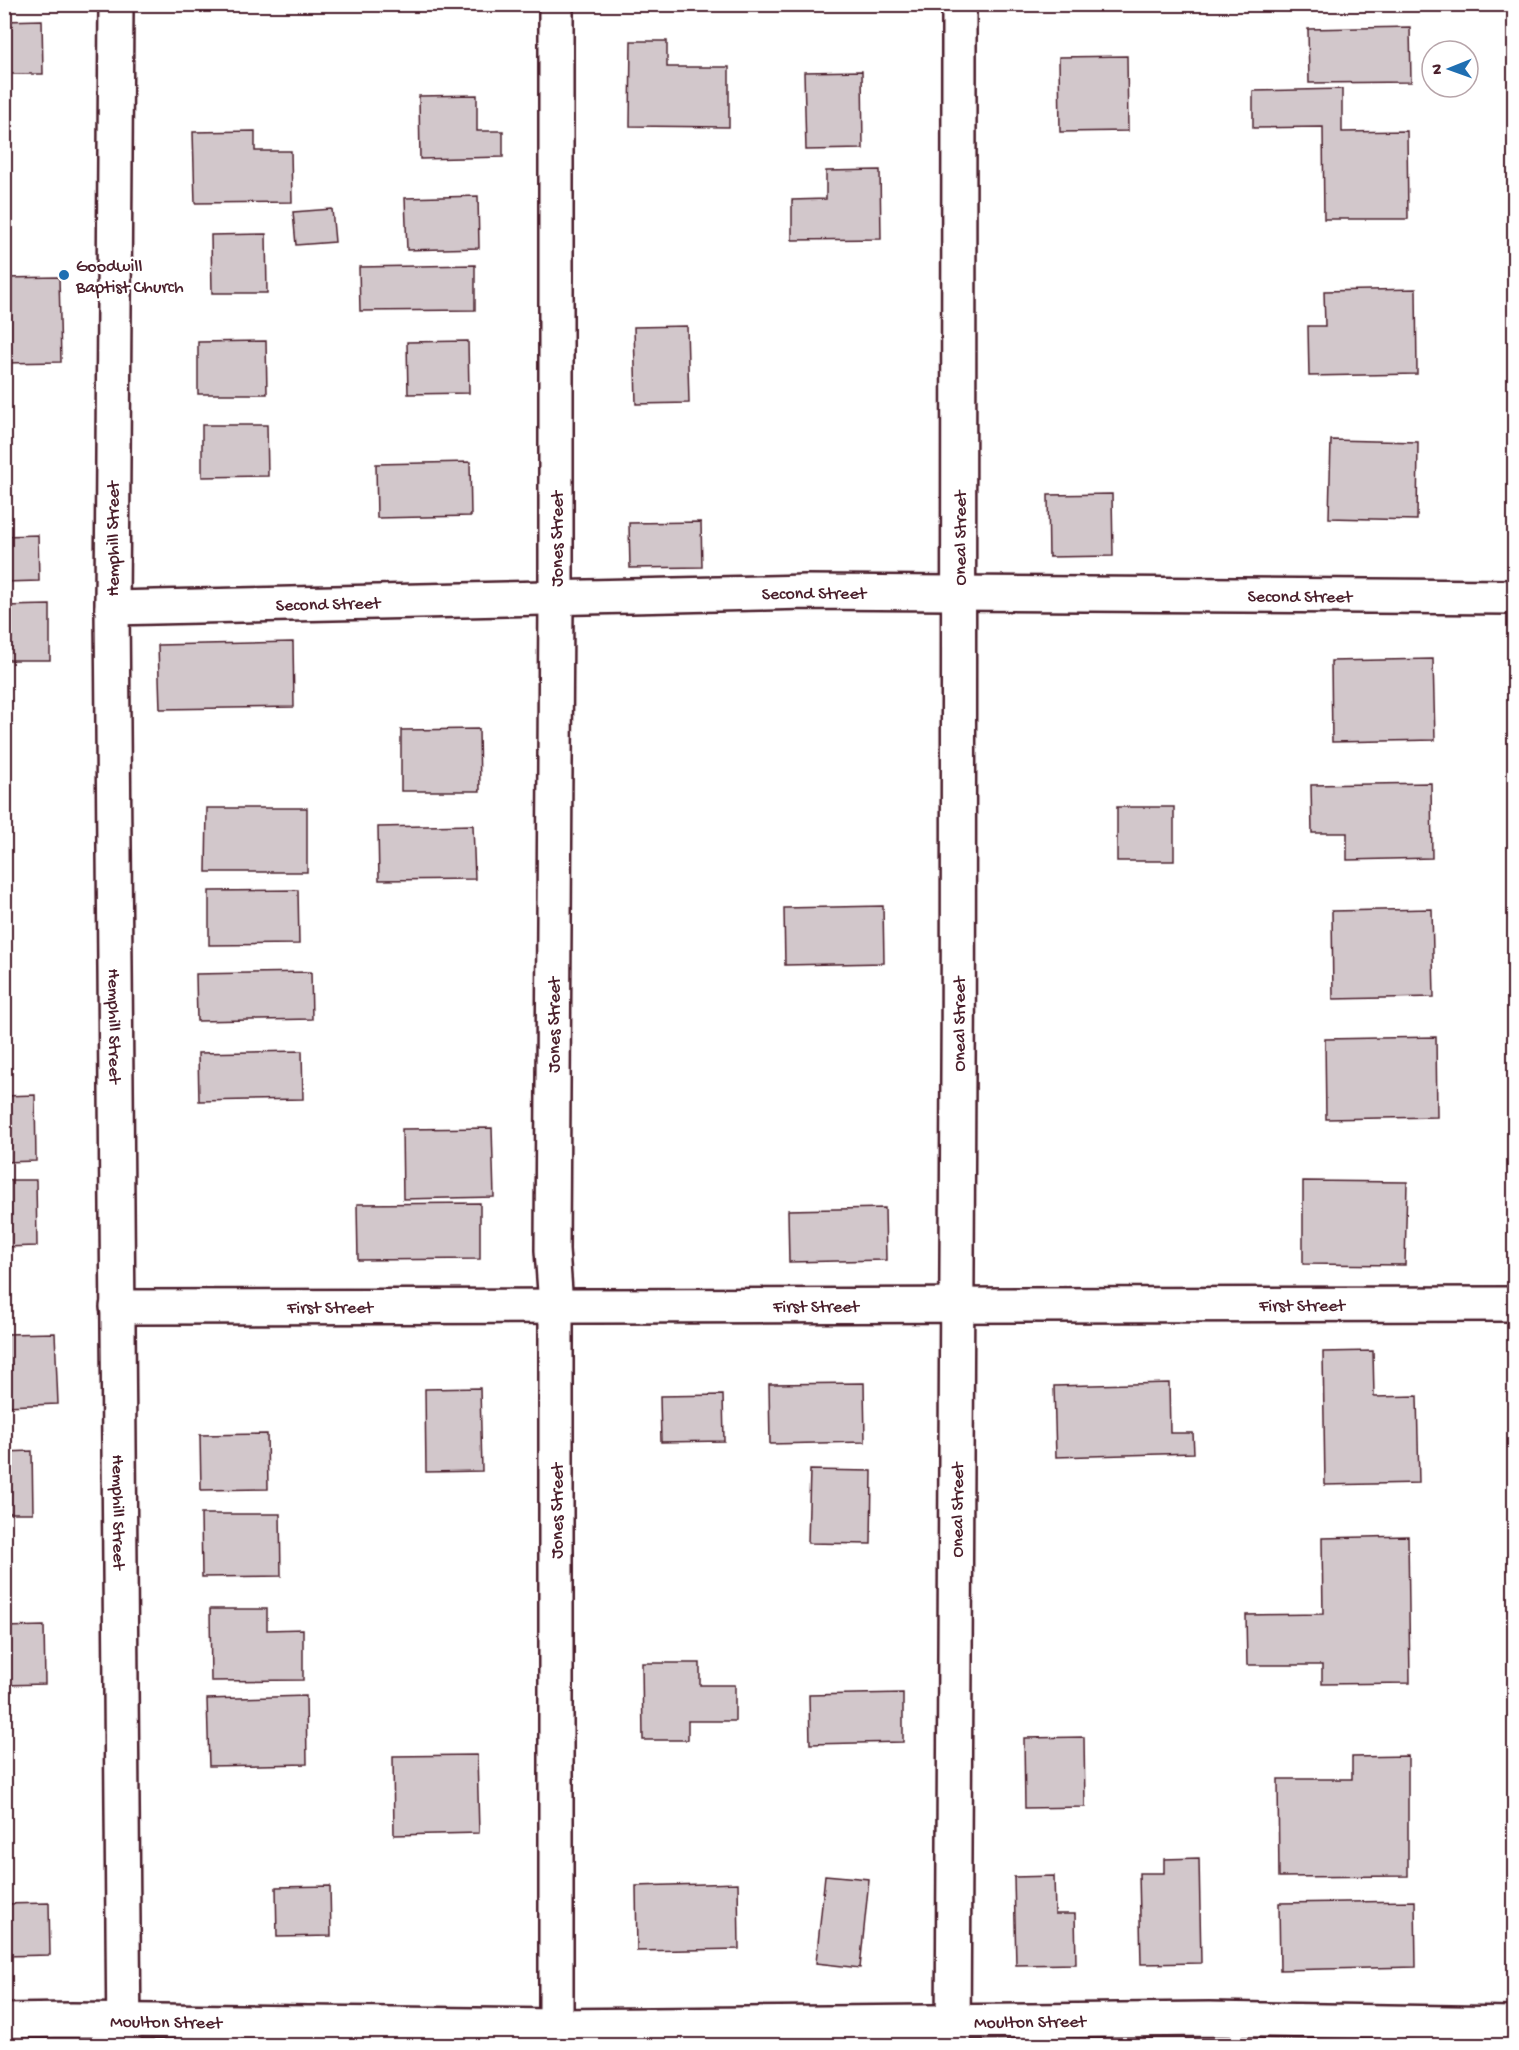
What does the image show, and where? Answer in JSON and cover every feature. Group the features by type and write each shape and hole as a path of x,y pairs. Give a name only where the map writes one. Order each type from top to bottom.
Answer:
{"street":[{"name":"Hemphill Street","path":"116,4 112,608 124,2033"},
{"name":"Jones Street","path":"556,4 556,599 552,1250 556,1306 556,2036"},
{"name":"Oneal Street","path":"953,2034 958,1305 959,4"},
{"name":"Second Street","path":"112,608 806,592 960,595 1515,597"},
{"name":"First Street","path":"117,1307 1515,1304"},
{"name":"Moulton Street","path":"4,2021 72,2019 124,2033 556,2036 953,2034 1209,2019 1515,2024"}],"building":[{"path":"42,20 43,74 4,74 4,21"},
{"path":"1410,27 1411,82 1309,83 1308,29"},
{"path":"631,41 667,41 667,67 729,67 729,127 630,126"},
{"path":"1127,56 1128,131 1060,132 1059,57"},
{"path":"862,71 863,149 806,150 804,72"},
{"path":"1342,89 1342,132 1407,131 1408,219 1324,219 1323,127 1253,128 1253,91"},
{"path":"477,95 477,131 503,131 503,157 420,159 419,96"},
{"path":"255,131 255,151 291,151 292,202 195,203 193,132"},
{"path":"880,170 881,239 792,240 792,200 826,199 826,171"},
{"path":"478,196 479,248 407,250 405,198"},
{"path":"332,209 335,242 296,245 293,212"},
{"path":"266,234 267,293 212,293 211,235"},
{"path":"475,265 475,310 360,311 359,267"},
{"path":"59,277 61,362 4,363 4,278"},
{"path":"1416,289 1417,374 1309,376 1308,326 1325,326 1324,291"},
{"path":"687,326 689,403 636,404 634,327"},
{"path":"266,341 267,394 198,394 198,342"},
{"path":"468,341 469,393 408,394 407,342"},
{"path":"202,425 267,425 268,476 202,477"},
{"path":"1331,440 1418,442 1417,520 1329,518"},
{"path":"470,462 471,516 377,518 376,464"},
{"path":"1112,494 1113,556 1049,557 1048,495"},
{"path":"701,522 702,567 630,568 629,523"},
{"path":"38,535 39,581 4,582 4,536"},
{"path":"50,605 50,660 4,660 4,606"},
{"path":"293,642 294,707 160,709 158,645"},
{"path":"1433,659 1435,740 1332,742 1331,661"},
{"path":"479,729 480,791 401,791 401,730"},
{"path":"1431,783 1432,858 1347,860 1347,833 1312,833 1311,785"},
{"path":"1117,807 1174,807 1174,861 1117,861"},
{"path":"207,808 307,808 307,872 206,872"},
{"path":"473,825 475,879 379,880 378,827"},
{"path":"298,890 299,944 209,945 209,891"},
{"path":"883,906 884,963 785,965 784,908"},
{"path":"1432,909 1434,997 1333,999 1332,911"},
{"path":"311,972 312,1019 197,1021 196,974"},
{"path":"1436,1037 1437,1117 1326,1119 1325,1039"},
{"path":"302,1051 303,1099 199,1101 198,1053"},
{"path":"35,1095 36,1161 4,1162 4,1096"},
{"path":"492,1128 494,1197 403,1199 402,1129"},
{"path":"4,1180 36,1180 37,1246 4,1247"},
{"path":"1303,1181 1407,1182 1405,1265 1303,1264"},
{"path":"480,1203 480,1259 358,1260 357,1204"},
{"path":"885,1208 886,1260 789,1262 788,1210"},
{"path":"55,1333 58,1404 4,1406 4,1334"},
{"path":"1373,1351 1374,1397 1417,1396 1419,1483 1325,1485 1323,1352"},
{"path":"864,1383 865,1442 770,1444 769,1384"},
{"path":"1169,1383 1170,1433 1193,1433 1194,1453 1056,1457 1054,1386"},
{"path":"480,1388 482,1471 426,1472 425,1389"},
{"path":"723,1395 724,1441 661,1442 660,1396"},
{"path":"267,1434 268,1489 201,1490 200,1435"},
{"path":"32,1451 33,1513 4,1513 4,1452"},
{"path":"810,1470 872,1471 871,1544 808,1543"},
{"path":"201,1514 280,1514 281,1576 202,1577"},
{"path":"1408,1536 1410,1683 1322,1684 1322,1665 1247,1665 1246,1615 1323,1614 1322,1538"},
{"path":"210,1609 267,1609 267,1630 303,1629 303,1680 211,1681"},
{"path":"44,1626 45,1684 4,1685 4,1627"},
{"path":"642,1663 700,1663 700,1685 735,1685 735,1721 688,1721 688,1740 643,1740"},
{"path":"903,1693 903,1742 810,1744 809,1695"},
{"path":"306,1696 307,1764 209,1766 207,1699"},
{"path":"1084,1737 1085,1807 1025,1808 1024,1738"},
{"path":"477,1755 479,1833 394,1835 393,1756"},
{"path":"1408,1756 1408,1876 1279,1877 1278,1779 1352,1779 1352,1757"},
{"path":"1199,1858 1201,1963 1141,1964 1139,1873 1164,1873 1164,1859"},
{"path":"825,1875 869,1879 860,1968 816,1963"},
{"path":"1054,1876 1055,1914 1075,1914 1076,1964 1016,1965 1014,1877"},
{"path":"738,1883 739,1949 637,1951 636,1886"},
{"path":"330,1886 331,1936 277,1937 276,1887"},
{"path":"1415,1901 1416,1967 1280,1970 1279,1903"},
{"path":"49,1903 50,1955 4,1956 4,1904"}],"place":[{"name":"Goodwill Baptist Church","path":"64,275"}]}
